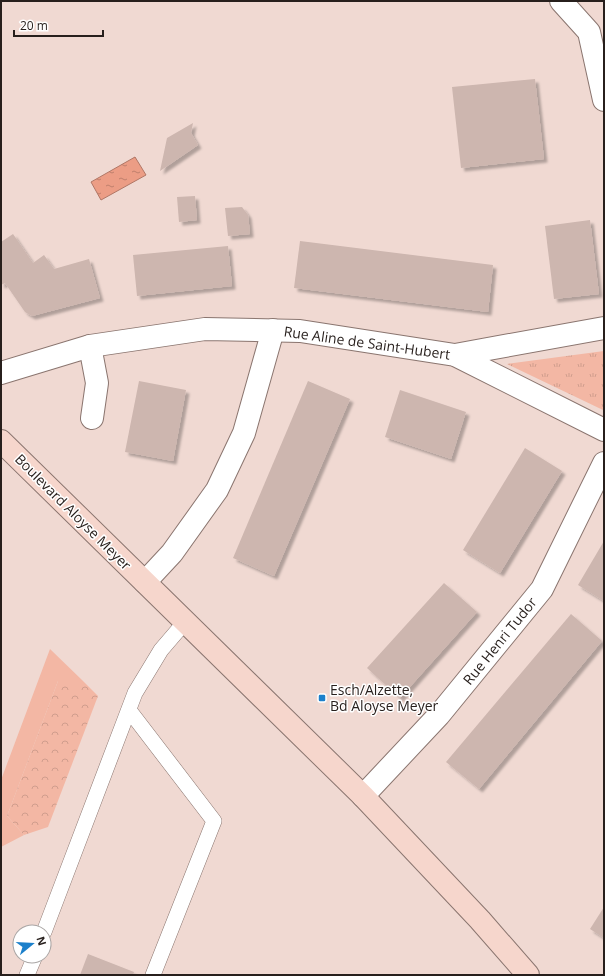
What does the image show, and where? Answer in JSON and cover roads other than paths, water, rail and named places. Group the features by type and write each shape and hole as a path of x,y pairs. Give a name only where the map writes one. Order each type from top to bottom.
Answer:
{"main road":[{"name":"Boulevard Aloyse Meyer","path":"1,441 363,796 480,920 528,975"}],"street":[{"path":"561,1 589,32 604,100"},
{"path":"455,355 604,328"},
{"name":"Rue Aline de Saint-Hubert","path":"1,373 90,346 205,329 300,331 455,355 604,430"},
{"path":"145,582 172,553 217,490 244,433 273,330"},
{"path":"90,346 97,383 92,418"},
{"name":"Rue Henri Tudor","path":"363,796 438,715 542,589 604,463"}],"lane":[{"path":"47,924 135,693 161,650 185,622"},
{"path":"129,710 214,821 153,975"},
{"path":"27,975 32,964"}],"water":[{"path":"135,157 146,175 101,200 91,182"}],"place":[{"name":"Esch/Alzette, Bd Aloyse Meyer","path":"322,698"}]}
